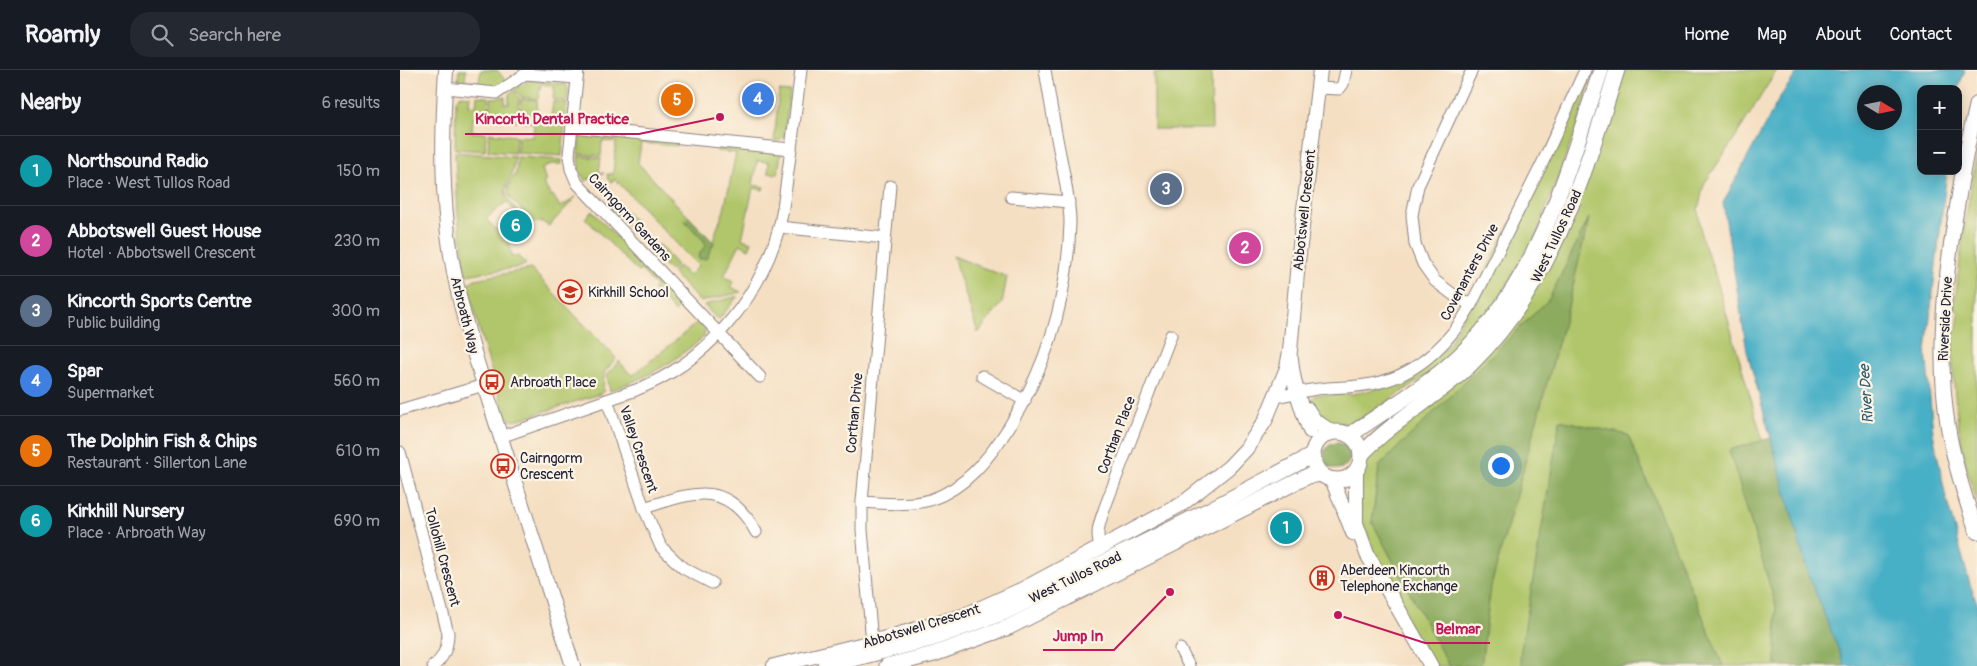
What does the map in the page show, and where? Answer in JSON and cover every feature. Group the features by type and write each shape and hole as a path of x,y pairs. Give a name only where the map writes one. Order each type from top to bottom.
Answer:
{"main road":[{"name":"West Tullos Road","path":"1350,435 1443,370 1476,338 1505,302 1530,261 1550,218 1601,70"},
{"name":"West Tullos Road","path":"1361,455 1395,424 1452,383 1505,327 1531,290 1554,247 1582,179 1617,70"},
{"path":"1332,432 1344,432 1350,435 1360,447 1360,463 1356,471 1345,478 1326,477 1314,462 1313,456 1318,441 1323,436 1332,432"},
{"name":"West Tullos Road","path":"825,666 931,639 1003,613 1202,514 1313,456"},
{"name":"West Tullos Road","path":"887,666 934,654 1009,627 1308,476 1326,477"}],"street":[{"name":"Arbroath Way","path":"446,70 443,156 446,220 464,321 573,666"},
{"path":"500,437 641,388 670,373 694,356 719,334 742,306 756,284 770,255 779,227 801,70"},
{"path":"862,502 910,503 930,500 952,490 973,474 988,458 1025,401 1041,366 1058,315 1070,222 1069,202 1046,70"},
{"name":"Abbotswell Crescent","path":"774,666 872,642 963,616 1023,589 1182,504 1219,476 1246,449 1264,421 1287,368 1320,70"},
{"path":"1318,88 1339,89 1343,84 1346,70"},
{"path":"1471,305 1454,296 1435,281 1423,264 1415,244 1412,215 1418,186 1472,70"},
{"name":"Covenanters Drive","path":"1275,397 1328,388 1364,386 1382,382 1417,365 1445,342 1461,324 1471,305 1537,174 1585,70"},
{"path":"445,88 497,93 525,74 577,74"},
{"name":"Cairngorm Gardens","path":"577,74 569,155 570,166 580,188 719,334"},
{"name":"Riverside Drive","path":"1977,104 1965,156 1954,224 1942,330 1948,426 1956,465 1977,532"},
{"path":"572,127 790,149"},
{"name":"Corthan Drive","path":"872,642 862,530 862,502 890,186"},
{"path":"1011,197 1069,202"},
{"path":"779,227 885,238"},
{"path":"719,334 760,377"},
{"name":"Corthan Place","path":"1101,547 1098,533 1105,507 1171,335"},
{"name":"Abbotswell Crescent","path":"1290,351 1292,374 1302,413 1310,431"},
{"path":"982,376 1025,401"},
{"path":"400,410 484,385"},
{"name":"Abbotswell Crescent","path":"1298,393 1315,421 1332,432"},
{"name":"Valley Crescent","path":"607,400 644,508 661,547 683,568 712,583"},
{"name":"Tollohill Crescent","path":"400,452 448,633 448,641 442,657 433,666"},
{"path":"1356,471 1356,523 1367,554 1428,665"},
{"path":"1326,477 1353,534 1367,554"},
{"name":"Valley Crescent","path":"644,508 689,494 703,493 716,496 738,507 749,519 756,532"},
{"path":"1180,649 1189,666"}],"green space":[{"path":"459,70 466,70 465,81 479,82 481,70 497,70 506,81 497,88 470,86 470,83 458,82"},
{"path":"1588,70 1594,70 1579,121 1534,241 1488,316 1442,365 1366,416 1351,423 1337,425 1322,421 1310,405 1315,395 1353,394 1380,388 1395,382 1448,346"},
{"path":"1617,70 1777,70 1704,184 1698,210 1702,239 1713,267 1776,487 1824,666 1431,666 1360,538 1358,467 1361,455 1531,290"},
{"path":"1211,72 1212,129 1154,129 1154,73"},
{"path":"530,80 566,84 568,89 567,101 553,100 554,86 541,84 538,99 521,97 515,89"},
{"path":"514,90 519,98 518,121 490,119 491,98 505,97 505,104 509,104 509,94"},
{"path":"779,91 790,92 784,137 779,141 774,141"},
{"path":"461,95 470,96 469,105 476,106 477,96 489,97 487,119 473,118 472,132 486,133 485,151 455,149 456,100"},
{"path":"521,99 537,100 538,116 551,117 553,102 567,103 562,156 517,153 518,136 533,137 534,123 519,121"},
{"path":"584,132 675,141 677,146 641,143 638,163 713,243 724,210 736,153 717,151 718,148 781,153 778,174 768,173 769,162 757,161 753,185 764,187 763,190 753,188 742,239 752,242 749,249 740,244 724,276 733,281 731,287 741,292 700,302 672,272 679,266 688,276 698,266 615,179 611,182 608,179 607,174 613,174 616,142 602,141 601,156 578,154 580,134 584,134"},
{"path":"489,133 516,136 515,153 488,151"},
{"path":"1977,151 1977,502 1965,461 1958,420 1952,335 1957,330 1959,313 1954,308 1964,229"},
{"path":"455,152 515,157 505,192 513,206 523,217 506,202 486,219 509,242 512,257 518,256 526,264 521,267 466,275 458,214"},
{"path":"578,156 601,158 599,172 604,173 585,181 579,169"},
{"path":"518,157 562,160 562,164 551,164 542,169 546,181 543,183 560,207 576,197 549,226 542,222 534,223 508,194 508,186 516,173"},
{"path":"616,201 635,221 629,227 609,207"},
{"path":"592,211 682,305 675,312 653,289 656,286 641,270 638,272 585,218"},
{"path":"689,217 714,243 706,259 699,259 698,256 705,246 704,241 685,221"},
{"path":"1589,218 1567,311 1491,586 1481,666 1449,666 1372,522 1379,466 1549,299"},
{"path":"658,244 677,265 670,271 651,251"},
{"path":"953,256 1007,277 1002,303 978,333"},
{"path":"531,269 616,358 604,373 603,393 514,421 507,418 501,401 468,284 475,279"},
{"path":"738,296 719,319 704,305"},
{"path":"698,322 705,329 704,337 671,362 646,376 610,391 607,375 619,361 632,376"},
{"path":"1560,420 1628,435 1723,666 1522,666 1520,656"},
{"path":"1771,438 1845,666 1776,666 1776,606 1729,450"},
{"path":"1337,443 1346,447 1350,456 1346,465 1337,469 1328,465 1324,456 1328,447"}],"water":[{"name":"River Dee","path":"1799,70 1965,70 1959,85 1917,85 1917,175 1947,175 1926,351 1933,433 1946,498 1977,603 1977,666 1845,666 1808,574 1747,351 1723,203 1780,97"}],"place":[{"name":"Spar","path":"758,99"},
{"name":"The Dolphin Fish & Chips","path":"677,100"},
{"name":"Kincorth Dental Practice","path":"720,117"},
{"name":"Kincorth Sports Centre","path":"1166,189"},
{"name":"Kirkhill Nursery","path":"516,226"},
{"name":"Abbotswell Guest House","path":"1245,248"},
{"name":"Kirkhill School","path":"570,292"},
{"name":"Arbroath Place","path":"492,382"},
{"name":"Cairngorm Crescent","path":"503,466"},
{"name":"Northsound Radio","path":"1286,528"},
{"name":"Aberdeen Kincorth Telephone Exchange","path":"1322,578"},
{"name":"Jump In","path":"1170,592"},
{"name":"Belmar","path":"1338,615"}]}
